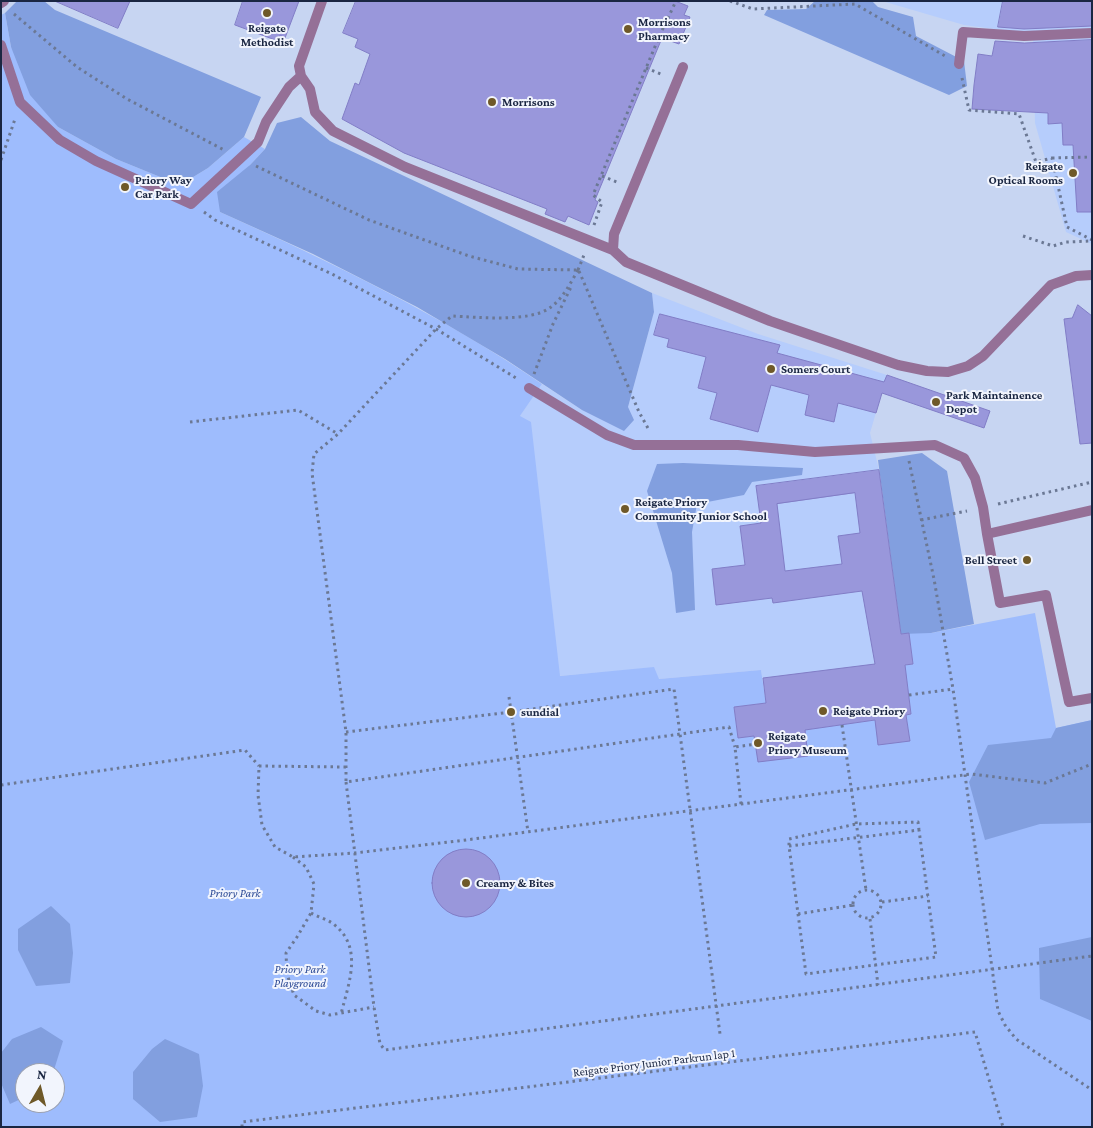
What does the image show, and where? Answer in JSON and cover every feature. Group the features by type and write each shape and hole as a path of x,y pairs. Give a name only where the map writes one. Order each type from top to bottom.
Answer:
{"lane":[{"path":"322,1 300,66 301,76 310,89 315,112 333,131 404,167 613,250 626,262 770,321 898,365 927,371 948,372 968,366 983,356 1051,285 1076,276 1092,275"},
{"path":"959,64 964,32 1024,36 1092,33"},
{"path":"1,45 20,102 60,140 96,161 191,204 258,142 266,122 289,87 301,76"},
{"path":"613,250 614,234 683,67"},
{"path":"529,388 607,436 634,446 738,445 815,452 935,445 964,458 975,478 983,508 1000,603 1046,595 1069,702 1092,698"},
{"path":"987,534 1092,510"}],"path":[{"path":"191,204 215,220 332,274 436,329 512,374 529,388 589,241 602,202 594,195 658,37 676,1"},
{"path":"730,1 754,9 855,3 959,64 969,110 1019,114 1036,162 1052,158 1092,157"},
{"path":"2,3 77,67 127,99 240,158 369,220 469,256 518,269 578,270"},
{"path":"1,160 20,102"},
{"path":"1052,158 1067,227 1092,241"},
{"path":"1023,236 1053,246 1066,242 1092,241"},
{"path":"578,270 564,295 549,309 529,316 498,318 452,316 436,329 338,434 314,454 312,473 346,732 346,782 380,1044 385,1050 1092,956"},
{"path":"578,270 639,412 658,446"},
{"path":"190,422 298,410 338,434"},
{"path":"905,446 934,579 954,689 998,1011 1005,1025 1016,1039 1092,1090"},
{"path":"921,520 983,508 1092,482"},
{"path":"346,732 511,712 674,689 720,1034"},
{"path":"909,695 954,689"},
{"path":"509,697 528,832"},
{"path":"842,725 866,890"},
{"path":"346,782 728,726 734,747 741,804"},
{"path":"734,747 756,744"},
{"path":"1,785 245,750 259,766 258,795 262,825 275,847 306,867 314,884 311,913 286,953 287,974 294,995 316,1011 330,1015 374,1007"},
{"path":"293,857 355,853 528,832 972,774 1045,783 1092,764"},
{"path":"259,766 346,767"},
{"path":"918,822 936,957 806,974 789,839 856,824 918,822"},
{"path":"789,846 919,830"},
{"path":"866,890 871,890 878,894 882,902 881,911 870,919 858,916 853,906 856,895 866,890"},
{"path":"882,902 928,896"},
{"path":"798,914 853,906"},
{"path":"311,913 330,922 343,933 353,954 341,1014"},
{"path":"870,919 878,985"},
{"name":"Reigate Priory Junior Parkrun lap 1","path":"242,1127 242,1122 975,1032 1003,1127"}],"shaded area":[{"path":"17,1 44,1 55,10 261,97 244,137 208,168 180,185 116,159 58,127 30,95 11,47 5,13"},
{"path":"815,1 872,1 878,7 913,17 916,36 964,61 967,86 949,95 764,15 767,10 806,9"},
{"path":"882,1 1092,1 1092,244 1066,232 1035,123 1033,34 964,25"},
{"path":"301,117 330,141 652,293 654,312 628,407 634,420 624,431 582,410 505,359 417,307 313,254 220,212 217,192 250,165 265,149 277,123"},
{"name":"Reigate Priory Community Junior School","path":"652,293 758,334 887,375 870,433 879,470 901,634 909,633 913,664 896,666 907,682 911,714 907,715 910,741 875,720 738,738 734,707 766,703 761,670 658,679 654,668 545,677 520,416 542,384 582,410 628,407 654,312"},
{"path":"922,453 947,471 974,624 931,633 901,634 878,460"},
{"path":"683,463 803,468 802,475 752,482 744,495 697,504 692,532 695,610 676,613 672,573 647,491 657,464"},
{"path":"1092,720 1092,823 1040,824 985,840 969,782 988,745 1051,738 1056,728"},
{"path":"51,906 70,924 73,953 70,983 36,986 18,950 18,929"},
{"path":"1092,937 1092,1021 1040,999 1039,948"},
{"path":"41,1027 63,1041 56,1063 15,1063 15,1102 10,1104 1,1083 1,1053 12,1039"},
{"path":"165,1039 199,1054 203,1086 197,1117 160,1122 133,1099 133,1072 152,1049"}],"green space":[{"name":"Priory Park","path":"5,13 11,47 58,127 116,159 180,185 208,168 244,137 265,149 250,165 220,212 344,270 425,312 542,384 520,416 531,422 560,676 654,667 659,679 761,670 766,703 734,707 738,738 875,720 910,740 906,715 911,714 907,682 896,667 913,664 909,633 931,633 1035,613 1056,728 1092,720 1092,1127 1,1127 1,15"}],"building":[{"path":"55,1 130,1 118,28"},
{"name":"Reigate Methodist","path":"243,1 299,1 285,38 280,35 278,41 235,25"},
{"name":"Morrisons","path":"356,1 675,1 688,6 684,15 690,17 679,44 662,38 595,200 598,202 589,225 568,216 565,222 545,214 547,209 404,153 342,119 355,83 359,85 370,54 355,47 358,39 343,33"},
{"path":"1003,1 1092,1 1092,26 1024,29 998,27"},
{"path":"1092,40 1092,212 1077,212 1073,145 1063,145 1062,123 1048,124 1048,113 972,109 974,85 978,54 992,56 995,41 1024,43"},
{"path":"1078,305 1092,316 1092,443 1080,444 1064,319 1072,318"},
{"name":"Somers Court","path":"660,314 780,345 777,353 884,382 887,375 990,411 984,428 882,393 876,413 838,403 834,422 805,415 809,395 771,385 758,432 710,419 717,393 698,388 706,357 667,347 669,339 654,335"},
{"path":"879,470 901,634 909,633 913,664 905,665 911,714 906,715 910,741 878,745 875,720 805,730 808,756 758,762 754,736 738,738 734,707 766,703 763,678 875,664 862,591 773,603 772,598 716,605 712,569 745,565 740,526 761,523 756,486","holes":["855,493 860,533 838,536 842,564 785,571 777,504"]},
{"name":"Creamy & Bites","path":"466,849 479,852 490,859 497,870 500,883 497,896 490,907 479,914 466,917 453,914 442,907 435,896 432,883 435,870 442,859 453,852"}],"place":[{"name":"Reigate Methodist","path":"267,13"},
{"name":"Morrisons Pharmacy","path":"628,29"},
{"name":"Morrisons","path":"492,102"},
{"name":"Reigate Optical Rooms","path":"1073,173"},
{"name":"Priory Way Car Park","path":"125,187"},
{"name":"Somers Court","path":"771,369"},
{"name":"Park Maintainence Depot","path":"936,402"},
{"name":"Reigate Priory Community Junior School","path":"625,509"},
{"name":"Bell Street","path":"1027,560"},
{"name":"Reigate Priory","path":"823,711"},
{"name":"sundial","path":"511,712"},
{"name":"Reigate Priory Museum","path":"758,743"},
{"name":"Creamy & Bites","path":"466,883"}],"park label":[{"name":"Priory Park Playground","path":"300,976"}]}
